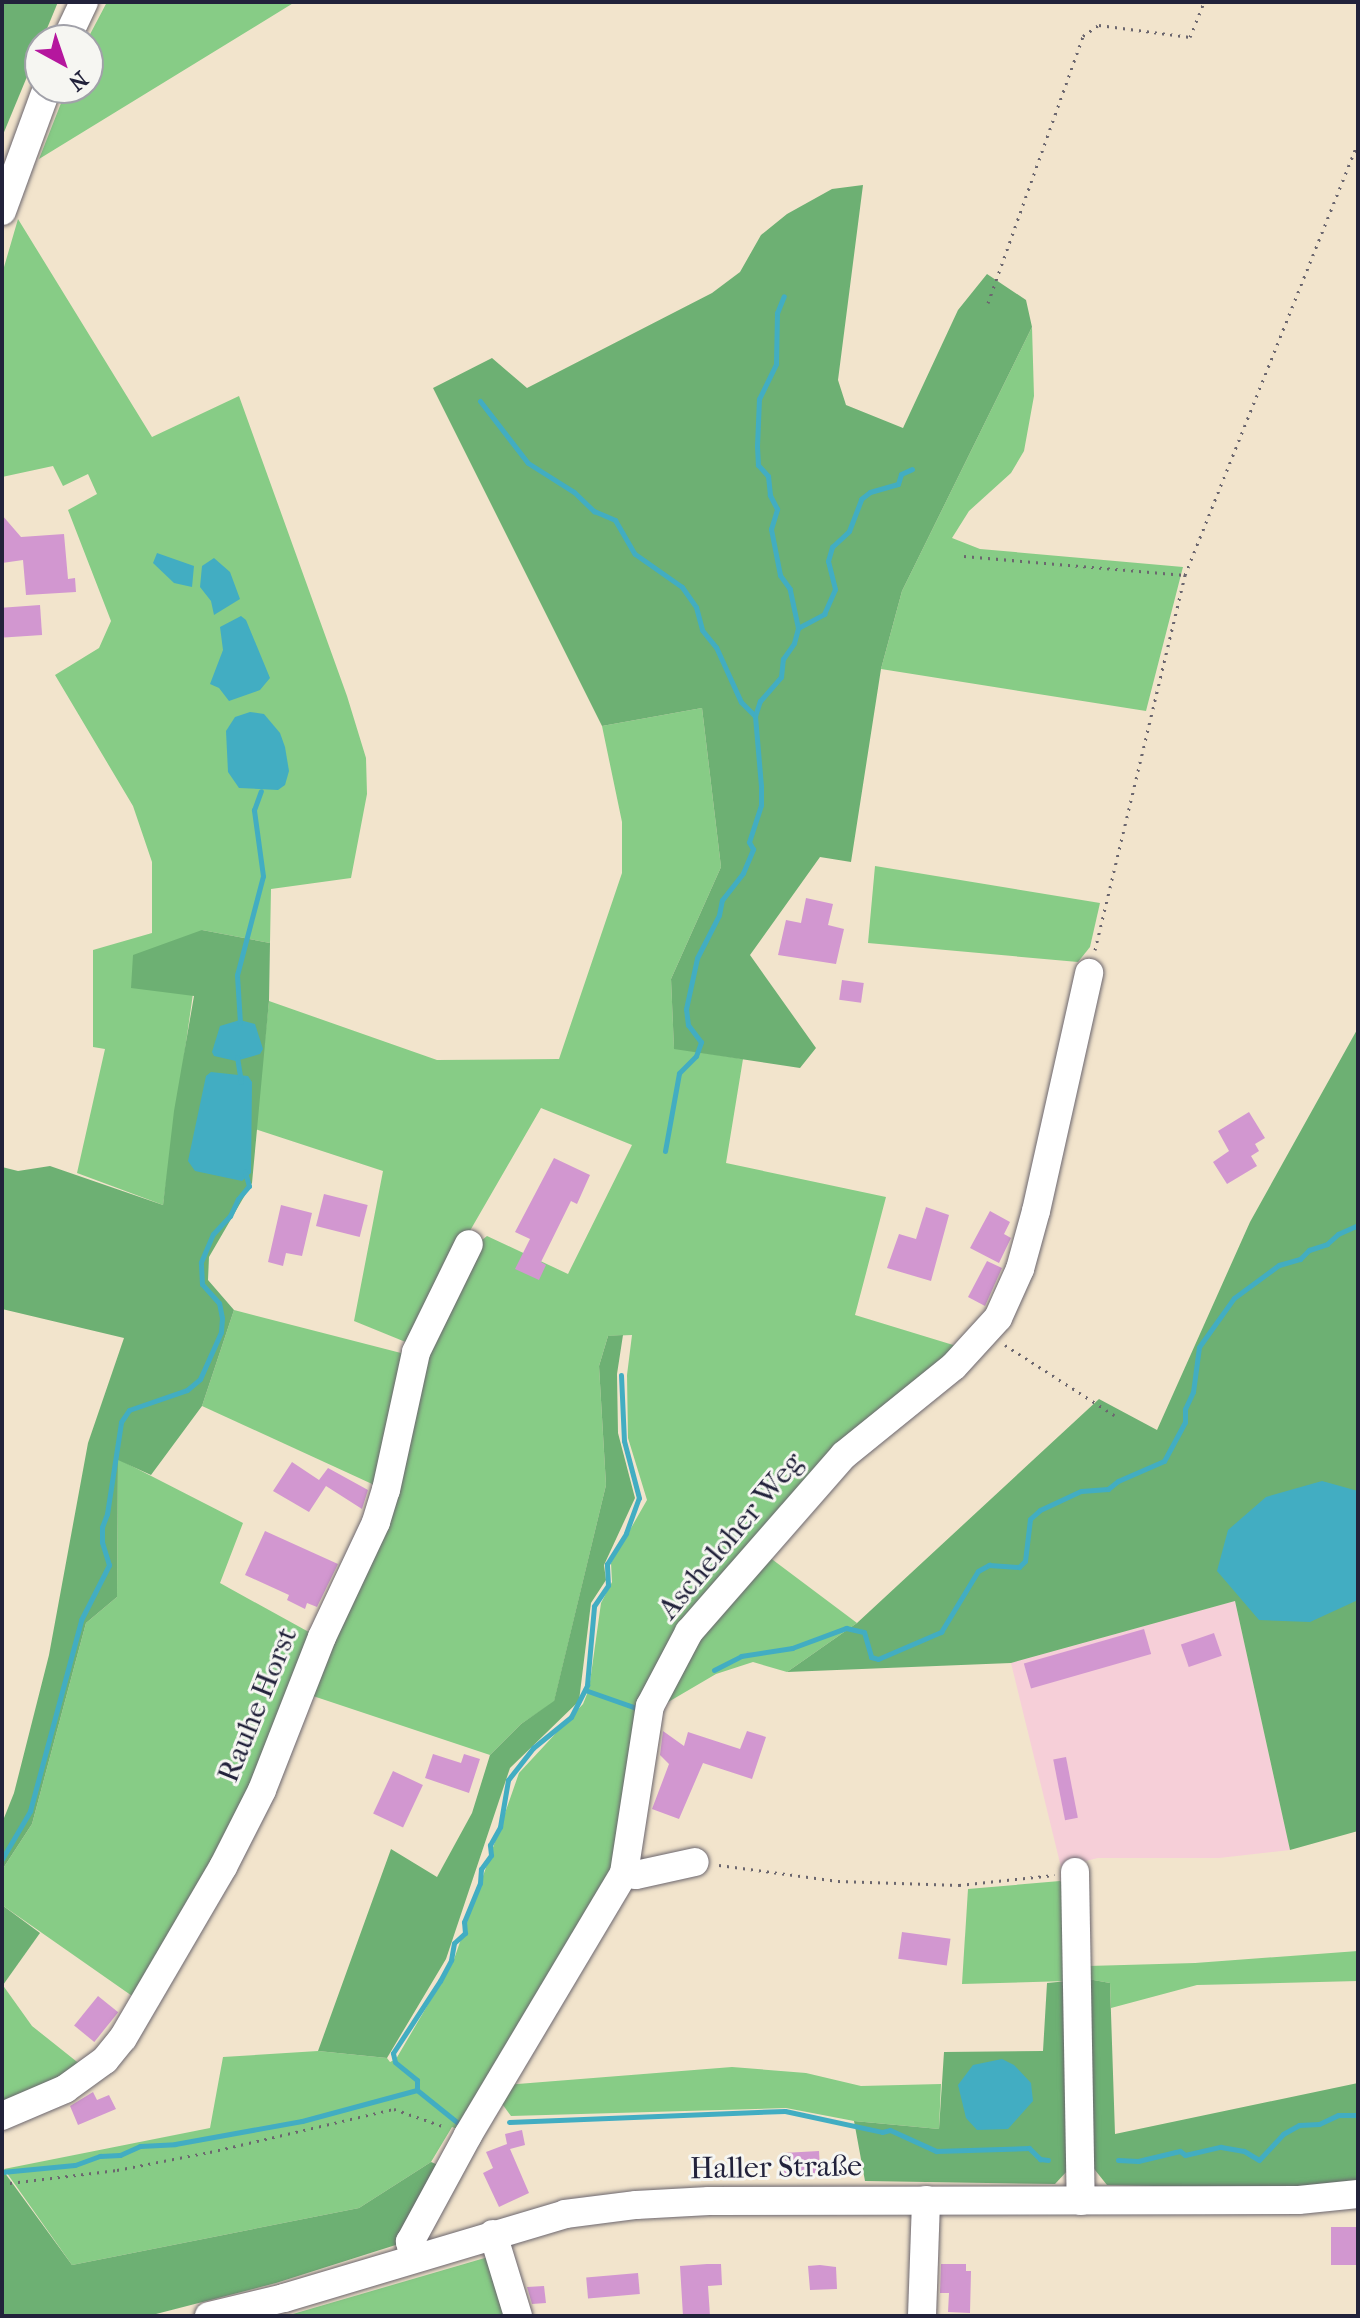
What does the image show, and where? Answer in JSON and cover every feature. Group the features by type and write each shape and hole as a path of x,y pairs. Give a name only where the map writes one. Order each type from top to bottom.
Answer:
{"street":[{"path":"74,24 84,2"},
{"path":"2,211 41,104"},
{"name":"Ascheloher Weg","path":"414,2257 410,2242 468,2135 624,1873 650,1706 689,1632 844,1455 954,1366 998,1318 1020,1269 1036,1211 1089,973"},
{"name":"Rauhe Horst","path":"2,2116 65,2089 105,2060 123,2038 223,1867 262,1790 322,1637 376,1522 386,1490 416,1352 469,1244"},
{"path":"624,1873 636,1875 695,1862"},
{"path":"1075,1872 1081,2201"},
{"name":"Haller Straße","path":"209,2316 284,2298 565,2214 636,2205 926,2200 1299,2200 1358,2194"},
{"path":"922,2316 926,2200"},
{"path":"493,2234 518,2316"}],"path":[{"path":"988,303 1083,36 1099,25 1190,37 1204,2"},
{"path":"1089,973 1185,575 1358,142"},
{"path":"964,556 1185,575"},
{"path":"985,1332 1114,1415"},
{"path":"695,1862 838,1881 959,1885 1075,1872"},
{"path":"2,2184 53,2179 210,2152 394,2109 468,2135"}],"shaded area":[{"path":"1235,1601 1290,1850 1219,1858 1098,1858 1061,1867 1011,1663"}],"green space":[{"path":"2,2 58,2 49,24 24,24 24,84 2,137"},
{"path":"107,2 295,2 39,159 61,104 104,104 104,24 95,24"},
{"path":"863,185 838,380 846,405 903,428 958,310 987,274 1026,300 1032,327 902,591 881,669 851,862 820,857 750,955 816,1048 800,1068 674,1049 671,979 721,867 702,708 602,726 433,388 492,358 527,388 712,293 740,272 761,235 787,214 832,189"},
{"path":"18,219 152,437 239,396 347,696 366,758 367,794 351,878 271,889 270,943 202,930 163,1205 77,1173 105,1049 93,1047 93,950 152,933 152,862 133,806 55,675 99,648 111,621 68,510 97,494 88,474 63,486 53,466 2,477 2,274"},
{"path":"1032,327 1034,396 1024,451 1011,473 969,511 952,538 980,549 1183,567 1146,711 881,669 902,591"},
{"path":"702,708 721,867 671,979 674,1048 743,1059 726,1163 886,1197 855,1315 963,1348 684,1628 621,1852 463,2131 452,2127 431,2162 359,2208 72,2265 4,2169 210,2128 223,2057 318,2051 387,2058 390,2062 396,2059 453,1962 519,1773 583,1704 589,1689 601,1603 612,1582 611,1563 647,1500 628,1438 627,1375 632,1335 608,1336 599,1366 606,1485 554,1702 521,1724 490,1755 307,1694 431,1334 476,1245 487,1236 568,1274 632,1145 541,1108 471,1229 416,1340 408,1343 354,1321 383,1171 255,1129 269,1001 437,1060 559,1059 622,873 622,822 602,726"},
{"path":"875,866 1100,903 1090,947 1078,962 868,943"},
{"path":"202,930 270,943 269,1001 252,1183 209,1257 208,1280 234,1310 202,1406 151,1475 118,1460 117,1597 86,1623 32,1824 2,1870 2,1823 14,1793 49,1655 88,1443 124,1338 2,1309 2,1167 18,1171 50,1166 163,1205 174,1111 194,996 131,988 133,955"},
{"path":"1358,1028 1358,1831 1290,1850 1235,1601 1011,1663 787,1672 857,1623 1099,1399 1157,1430 1250,1222"},
{"path":"234,1310 401,1353 408,1366 383,1489 202,1406"},
{"path":"623,1335 617,1374 618,1433 635,1498 604,1565 606,1580 591,1603 579,1701 510,1768 446,1959 387,2058 318,2051 391,1849 437,1877 472,1813 490,1755 521,1724 554,1701 606,1485 599,1366 608,1336"},
{"path":"118,1459 243,1523 220,1583 316,1636 257,1787 135,1998 2,1905 2,1870 32,1824 86,1623 117,1597"},
{"path":"765,1554 857,1623 787,1672 753,1662 716,1674 658,1708 696,1636"},
{"path":"1060,1881 1066,1886 1068,1981 962,1984 968,1889"},
{"path":"2,1905 40,1933 3,1985 2,1984"},
{"path":"1358,1951 1358,1981 1197,1985 1111,2008 1110,1983 1088,1979 1088,1966 1195,1963"},
{"path":"1088,1979 1110,1983 1115,2134 1358,2083 1358,2181 1301,2189 1107,2185 1091,2165"},
{"path":"1068,1981 1068,2170 1055,2184 865,2181 854,2121 939,2129 944,2052 1043,2051 1047,1983"},
{"path":"2,1984 32,2026 86,2069 2,2109"},
{"path":"732,2067 806,2073 861,2086 941,2084 939,2129 854,2121 786,2108 511,2116 503,2105 493,2105 505,2085"},
{"path":"431,2162 443,2167 402,2243 276,2283 156,2314 2,2316 2,2169 72,2265 359,2208"},
{"path":"495,2255 515,2316 286,2316"}],"water":[{"path":"157,553 194,566 192,587 174,583 153,563"},
{"path":"214,558 230,572 240,599 214,615 211,601 200,587 202,566"},
{"path":"241,616 246,620 270,678 260,690 229,701 219,688 210,684 223,650 220,627"},
{"path":"250,712 264,714 280,733 289,771 285,785 278,790 239,788 228,772 226,731 235,717"},
{"path":"240,1020 255,1024 263,1049 260,1054 236,1061 214,1056 212,1052 220,1026"},
{"path":"211,1072 248,1076 252,1082 251,1173 242,1181 195,1171 188,1161 206,1076"},
{"path":"1322,1481 1358,1491 1358,1600 1310,1622 1259,1620 1217,1571 1228,1530 1266,1497"},
{"path":"1002,2059 1014,2065 1031,2083 1033,2101 1008,2129 977,2130 966,2118 958,2085 973,2065"}],"building":[{"path":"2,515 21,537 64,534 68,579 75,578 76,592 26,595 23,560 2,563"},
{"path":"40,605 42,635 4,638 2,608"},
{"path":"806,898 833,904 828,925 844,929 836,964 778,955 786,920 801,923"},
{"path":"842,980 864,983 861,1003 839,1000"},
{"path":"1249,1112 1265,1138 1255,1144 1259,1151 1251,1156 1257,1166 1227,1184 1213,1162 1229,1151 1218,1131"},
{"path":"554,1158 590,1175 577,1204 571,1201 541,1262 546,1265 539,1280 515,1269 530,1239 515,1232"},
{"path":"324,1194 368,1205 360,1237 316,1226"},
{"path":"281,1205 312,1213 302,1256 286,1253 283,1266 268,1262"},
{"path":"926,1207 949,1215 931,1281 887,1268 899,1234 916,1239"},
{"path":"990,1211 1010,1222 1004,1234 1011,1238 999,1263 970,1248"},
{"path":"987,1261 1002,1268 985,1306 968,1297"},
{"path":"292,1462 319,1480 328,1468 368,1490 362,1509 326,1486 309,1512 273,1491"},
{"path":"265,1531 338,1564 317,1607 307,1603 305,1609 287,1600 289,1595 245,1575"},
{"path":"1144,1629 1151,1654 1031,1688 1024,1663"},
{"path":"1214,1633 1222,1656 1189,1667 1181,1644"},
{"path":"663,1731 684,1746 688,1732 740,1749 747,1731 766,1737 752,1779 703,1763 679,1819 652,1809 669,1764 660,1755"},
{"path":"433,1754 461,1763 464,1754 480,1759 469,1793 425,1778"},
{"path":"1066,1757 1078,1818 1065,1820 1053,1759"},
{"path":"393,1771 423,1785 403,1828 373,1814"},
{"path":"902,1932 951,1939 947,1966 898,1959"},
{"path":"98,1996 118,2012 94,2042 74,2026"},
{"path":"93,2092 97,2100 109,2095 116,2109 78,2125 70,2106"},
{"path":"522,2130 525,2145 510,2149 529,2193 499,2207 483,2173 493,2168 486,2152 507,2144 505,2134"},
{"path":"819,2151 820,2173 784,2175 783,2153"},
{"path":"1331,2227 1358,2227 1358,2265 1331,2265"},
{"path":"721,2264 722,2285 708,2286 710,2316 683,2316 680,2266"},
{"path":"941,2264 966,2264 966,2271 971,2271 970,2313 948,2312 949,2293 940,2293"},
{"path":"808,2266 836,2267 837,2289 810,2290"},
{"path":"638,2273 640,2294 588,2298 586,2278"},
{"path":"544,2286 546,2303 532,2304 527,2287"}],"waterway":[{"path":"665,1151 679,1073 696,1056 701,1042 688,1025 686,1009 697,958 719,915 722,900 743,873 753,849 749,842 761,805 755,716 760,701 781,677 783,659 794,643 798,628 790,589 780,575 771,529 777,509 770,495 768,476 758,465 757,446 759,399 776,364 777,313 784,296"},
{"path":"480,401 528,463 574,492 594,511 615,520 635,554 682,587 696,607 702,630 716,647 741,702 755,716"},
{"path":"798,628 824,614 835,589 828,561 832,547 849,531 861,499 870,492 898,484 901,474 912,469"},
{"path":"240,1023 237,975 263,876 254,810 261,791"},
{"path":"237,1057 241,1082"},
{"path":"2,1859 30,1811 81,1620 109,1565 102,1542 102,1527 107,1514 121,1422 129,1410 187,1390 200,1379 221,1332 222,1318 219,1303 202,1284 201,1262 213,1234 230,1216 249,1186 245,1172"},
{"path":"714,1670 741,1656 792,1648 846,1628 864,1632 871,1657 878,1659 941,1632 978,1571 989,1565 1019,1567 1025,1561 1030,1519 1040,1510 1081,1491 1108,1489 1118,1481 1164,1461 1185,1422 1199,1347 1234,1298 1279,1265 1300,1259 1309,1250 1327,1244 1338,1234 1358,1225"},
{"path":"2,2172 75,2165 100,2156 120,2155 140,2146 175,2144 302,2121 417,2090 417,2080 395,2062 393,2053 440,1981 451,1960 454,1943 465,1933 464,1922 480,1883 481,1869 491,1855 490,1845 500,1827 508,1780 533,1748 571,1717 587,1685 594,1606 608,1585 607,1564 626,1533 639,1498 624,1441 621,1375"},
{"path":"585,1690 639,1709"},
{"path":"417,2090 458,2123"},
{"path":"509,2122 785,2111 882,2132 890,2130 936,2151 1029,2148 1040,2159 1048,2160"},
{"path":"1118,2160 1138,2161 1180,2151 1185,2155 1221,2147 1244,2151 1259,2160 1283,2134 1299,2125 1319,2124 1338,2115 1358,2115"}]}
